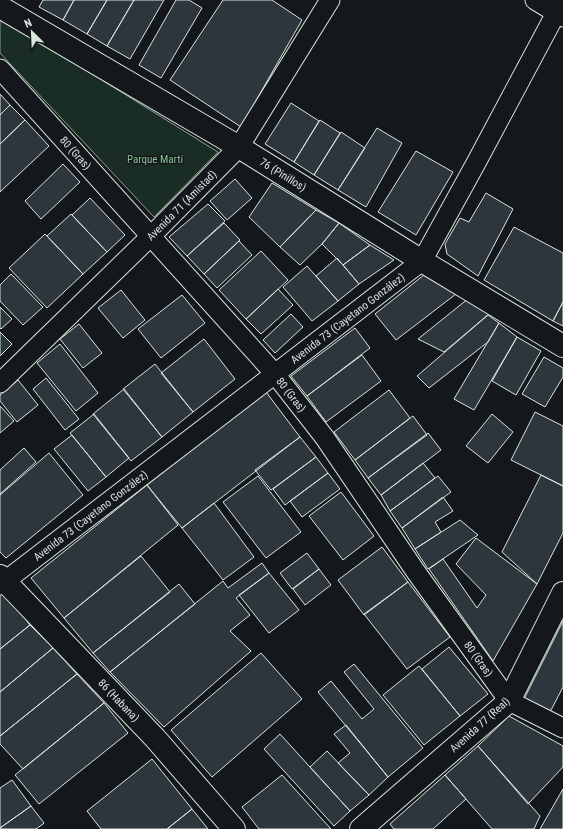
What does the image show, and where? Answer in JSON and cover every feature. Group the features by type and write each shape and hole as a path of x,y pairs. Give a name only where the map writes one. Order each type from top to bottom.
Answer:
{"street":[{"name":"Avenida 71 (Amistad)","path":"0,383 239,148 330,0"},
{"path":"536,0 561,10"},
{"name":"76 (Pinillos)","path":"0,7 239,148 563,346"},
{"name":"Avenida 73 (Cayetano González)","path":"2,581 422,261 561,10"},
{"name":"80 (Gras)","path":"0,69 275,374 325,438 416,572 509,701 563,728"},
{"name":"86 (Habana)","path":"2,581 155,738 234,829"},
{"name":"Avenida 77 (Real)","path":"361,829 509,701 563,593"}],"green space":[{"name":"Parque Martí","path":"0,17 218,152 154,217 0,53"}],"building":[{"path":"43,0 74,0 63,20 39,7"},
{"path":"74,0 107,0 87,34 63,20"},
{"path":"107,0 134,0 107,46 87,34"},
{"path":"134,0 164,0 130,59 107,46"},
{"path":"176,0 189,0 202,8 161,78 139,65"},
{"path":"223,0 272,0 302,20 241,127 170,80"},
{"path":"0,94 10,105 0,115"},
{"path":"291,103 319,121 294,162 265,144"},
{"path":"10,105 25,120 0,144 0,115"},
{"path":"25,120 49,146 0,192 0,144"},
{"path":"320,120 340,133 314,175 294,162"},
{"path":"377,128 402,143 366,207 338,190"},
{"path":"341,132 365,148 338,190 314,175"},
{"path":"416,151 453,172 416,235 378,212"},
{"path":"63,164 80,182 41,219 25,201"},
{"path":"235,179 252,198 227,220 210,201"},
{"path":"272,183 316,210 280,247 249,217"},
{"path":"486,193 513,209 478,276 447,254 445,244 460,218 469,222"},
{"path":"90,198 125,235 107,252 72,215"},
{"path":"208,204 225,221 187,256 169,237"},
{"path":"316,210 339,223 322,244 300,265 280,247"},
{"path":"71,214 107,252 83,274 47,236"},
{"path":"224,223 240,240 204,274 187,256"},
{"path":"339,223 370,245 343,265 322,244"},
{"path":"514,227 563,253 563,302 553,321 484,280"},
{"path":"45,234 83,274 47,308 9,268"},
{"path":"239,241 252,255 217,288 204,274"},
{"path":"370,245 394,260 359,284 343,265"},
{"path":"261,251 288,280 246,319 219,290"},
{"path":"337,258 359,284 338,301 316,276"},
{"path":"307,266 338,301 312,321 283,287"},
{"path":"11,274 43,307 23,325 0,301 0,285"},
{"path":"424,275 456,294 396,340 375,314"},
{"path":"278,289 293,305 261,334 246,319"},
{"path":"121,290 145,320 123,338 98,308"},
{"path":"182,295 205,323 161,358 138,329"},
{"path":"469,298 490,313 444,352 418,339"},
{"path":"563,302 563,326 553,321"},
{"path":"0,307 12,319 1,329 0,328"},
{"path":"291,314 303,327 275,353 263,340"},
{"path":"488,315 499,323 488,342 429,388 417,376"},
{"path":"499,323 517,337 474,410 454,399"},
{"path":"79,324 102,353 83,368 60,339"},
{"path":"355,328 370,348 307,396 291,376"},
{"path":"0,332 12,344 0,356"},
{"path":"517,337 541,351 516,395 492,381"},
{"path":"204,339 235,379 193,412 161,373"},
{"path":"60,344 98,393 76,411 37,363"},
{"path":"362,355 381,381 326,422 307,396"},
{"path":"544,357 563,368 563,377 545,407 522,394"},
{"path":"155,364 193,412 162,437 123,389"},
{"path":"46,378 79,419 65,430 33,389"},
{"path":"18,380 38,405 17,422 0,401 0,395"},
{"path":"124,389 162,437 131,461 93,414"},
{"path":"389,390 410,418 355,460 334,432"},
{"path":"266,392 300,437 182,528 147,485"},
{"path":"0,406 14,421 0,433"},
{"path":"535,412 563,426 563,486 511,460"},
{"path":"94,414 129,458 106,477 70,433"},
{"path":"492,414 513,432 488,463 466,446"},
{"path":"413,416 427,435 368,478 355,460"},
{"path":"428,433 441,450 381,495 368,478"},
{"path":"72,435 106,477 88,491 54,449"},
{"path":"300,437 316,457 271,490 255,470"},
{"path":"24,448 36,462 0,494 0,470"},
{"path":"49,453 83,495 6,558 0,552 0,495"},
{"path":"316,457 328,473 285,505 273,489"},
{"path":"423,463 435,478 390,511 381,495"},
{"path":"328,473 340,489 302,517 290,501"},
{"path":"541,475 563,486 563,533 537,584 502,552"},
{"path":"258,476 301,532 266,558 223,502"},
{"path":"438,476 451,492 402,528 390,511"},
{"path":"147,485 178,525 64,618 31,578"},
{"path":"341,492 374,536 343,560 309,516"},
{"path":"443,497 453,511 435,522 441,532 415,549 402,528"},
{"path":"214,503 254,557 223,580 182,528"},
{"path":"460,520 478,535 428,569 415,549"},
{"path":"476,538 537,584 493,661 429,569 443,559 477,608 486,595 456,564"},
{"path":"382,547 408,582 364,615 338,580"},
{"path":"307,553 319,569 292,589 280,573"},
{"path":"141,556 170,592 93,653 64,618"},
{"path":"262,563 269,573 236,598 250,615 230,631 251,651 164,727 110,672 223,581 228,588"},
{"path":"319,569 331,585 305,605 293,589"},
{"path":"269,573 299,610 269,633 239,595"},
{"path":"408,582 450,637 407,669 364,614"},
{"path":"179,584 195,604 110,672 93,653"},
{"path":"2,590 30,625 0,649 0,591"},
{"path":"563,621 563,687 550,712 524,699"},
{"path":"30,625 53,648 0,692 0,649"},
{"path":"449,647 488,694 460,716 422,669"},
{"path":"53,648 77,674 0,736 0,692"},
{"path":"261,653 302,699 212,777 171,730"},
{"path":"354,664 423,748 388,777 318,692 331,681 362,719 374,709 344,672"},
{"path":"419,666 460,716 424,745 383,695"},
{"path":"77,674 104,703 23,769 0,744 0,736"},
{"path":"104,703 128,733 39,804 15,775"},
{"path":"509,716 563,746 563,767 528,804 478,746"},
{"path":"346,725 388,777 369,795 338,763 350,753 334,734"},
{"path":"280,734 350,811 334,826 264,749"},
{"path":"478,746 540,816 534,829 492,829 445,775"},
{"path":"327,751 369,795 350,811 310,767"},
{"path":"152,759 192,809 167,829 101,829 87,811"},
{"path":"282,775 331,829 259,829 242,807"},
{"path":"445,775 466,799 433,829 394,829 390,824"},
{"path":"12,780 31,806 0,828 0,788"},
{"path":"563,789 563,829 540,829"},
{"path":"31,806 44,823 43,824 36,829 0,829 0,828"},
{"path":"192,809 208,829 167,829"}]}
